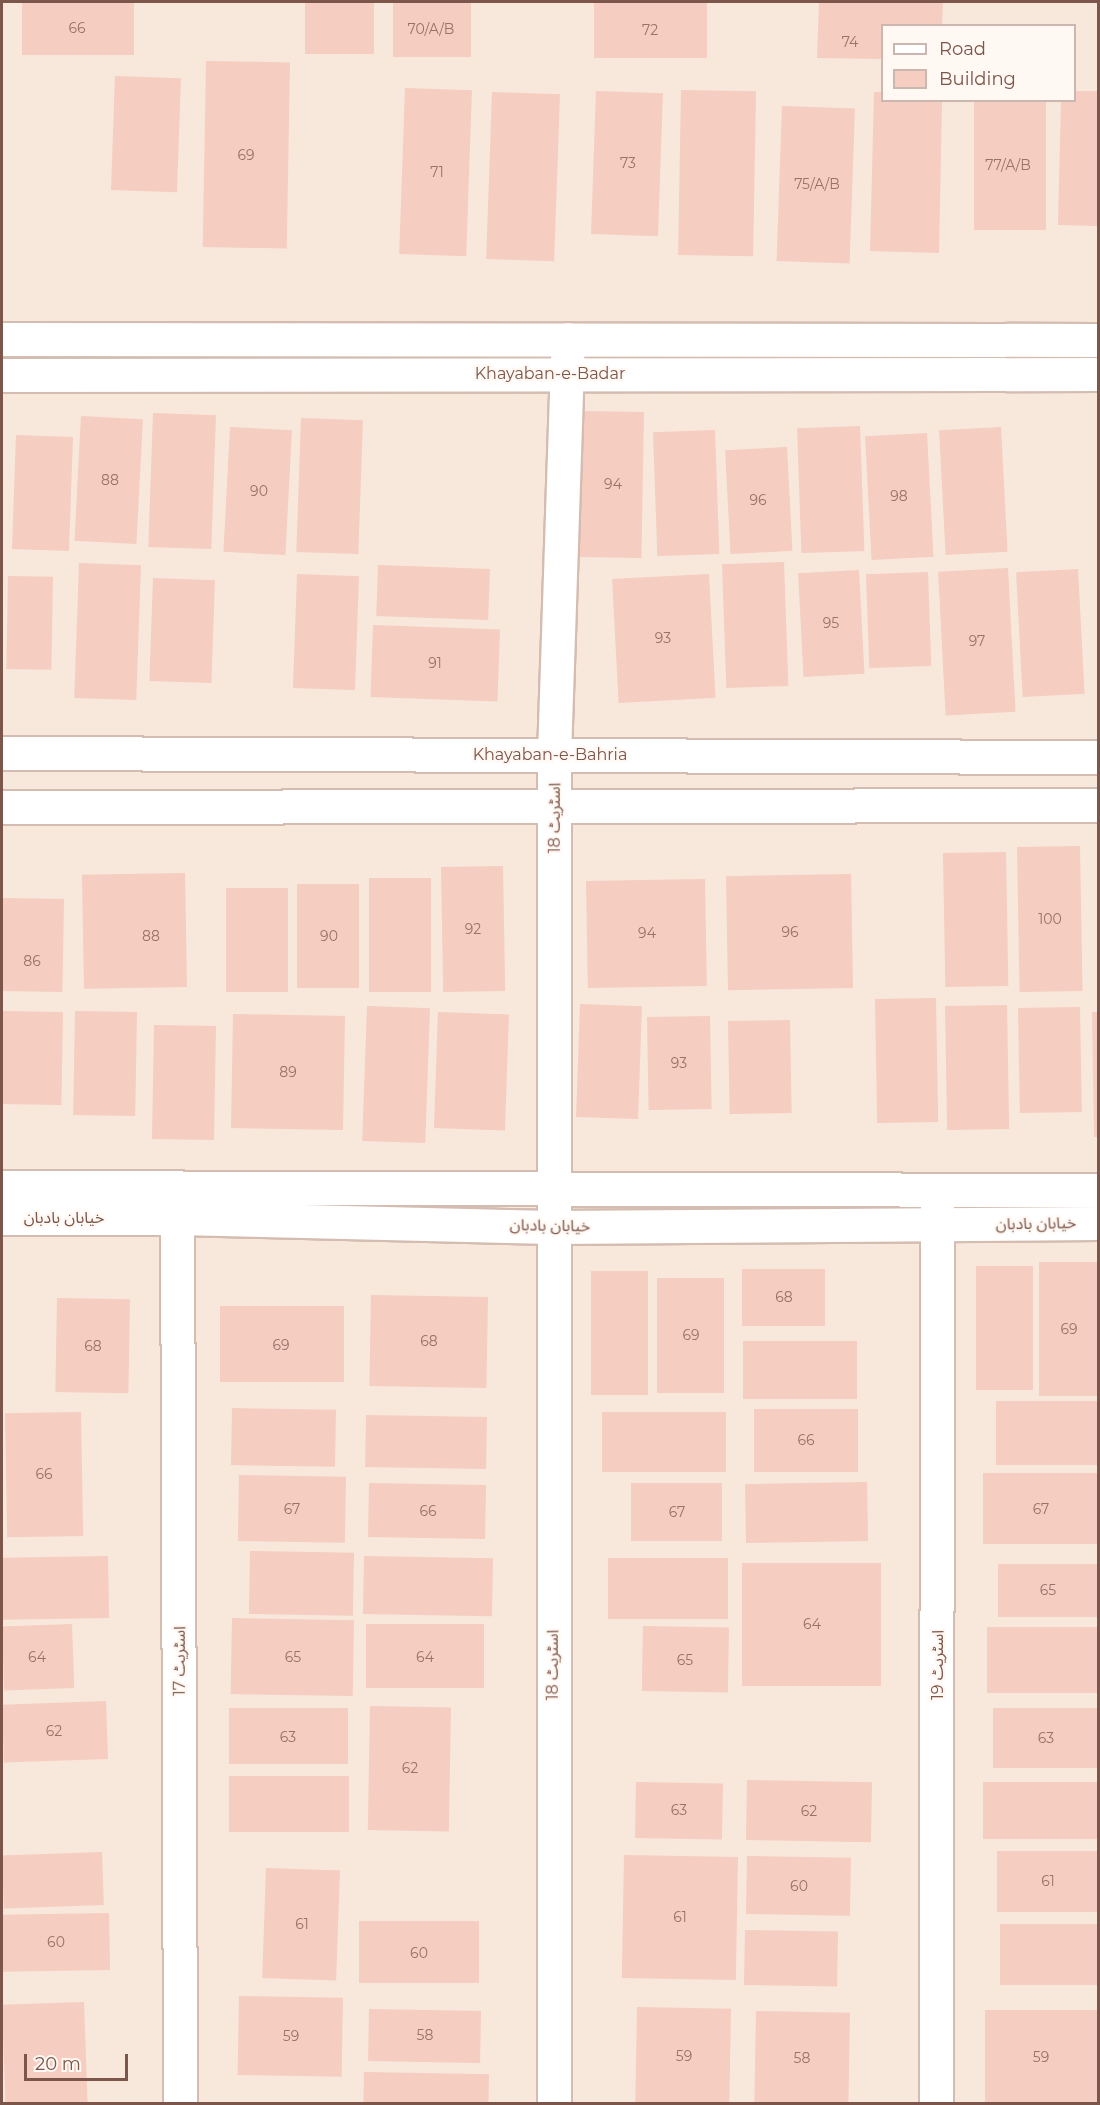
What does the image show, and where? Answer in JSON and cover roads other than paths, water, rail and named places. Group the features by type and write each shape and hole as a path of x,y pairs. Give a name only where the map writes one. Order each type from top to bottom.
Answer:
{"street":[{"path":"2,339 1098,339"},
{"name":"اسٹریٹ 18","path":"554,2103 553,1227 551,1188 554,755 568,339"},
{"name":"Khayaban-e-Badar","path":"2,375 1098,374"},
{"name":"Khayaban-e-Bahria","path":"2,753 1098,757"},
{"path":"2,807 1098,805"},
{"name":"خیابان بادبان","path":"2,1187 178,1203 553,1227 939,1226 1098,1223"},
{"name":"خیابان بادبان","path":"2,1218 178,1203 551,1188 1098,1190"},
{"name":"اسٹریٹ 19","path":"936,2103 939,1226 937,1190"},
{"name":"اسٹریٹ 17","path":"178,1203 180,2103"}]}
